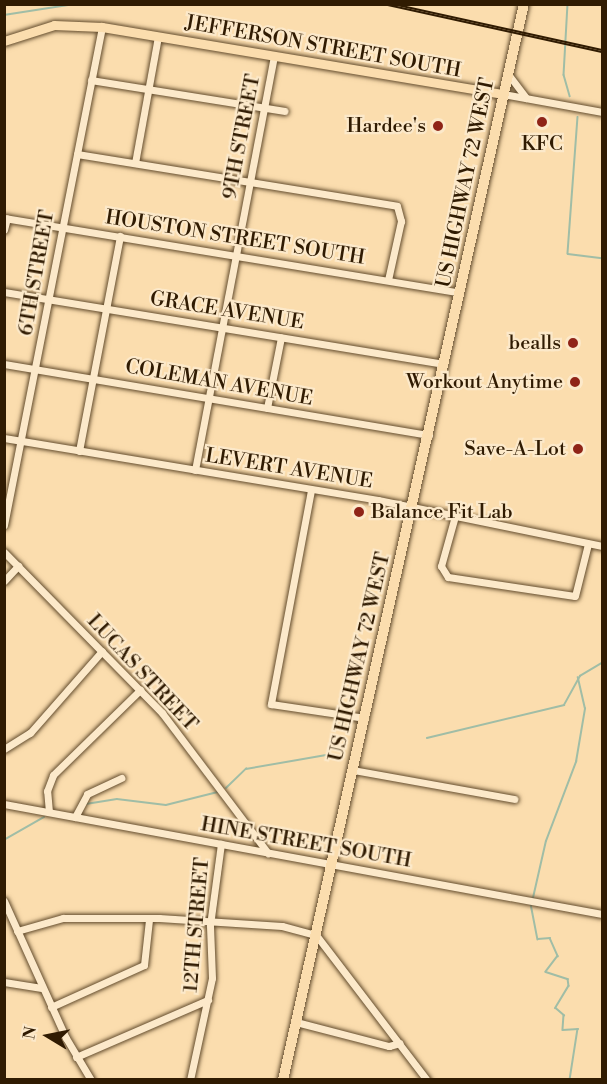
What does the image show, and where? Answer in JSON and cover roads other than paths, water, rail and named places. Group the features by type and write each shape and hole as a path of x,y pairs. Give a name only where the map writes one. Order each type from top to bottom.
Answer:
{"highway":[{"name":"US HIGHWAY 72 WEST","path":"283,1080 524,4"}],"main road":[{"name":"JEFFERSON STREET SOUTH","path":"4,41 54,25 102,27 503,94"}],"street":[{"name":"6TH STREET","path":"4,525 102,27"},
{"path":"135,164 158,37"},
{"name":"9TH STREET","path":"195,470 274,57"},
{"path":"508,74 526,98"},
{"path":"91,80 285,111"},
{"name":"JEFFERSON STREET SOUTH","path":"503,94 603,112"},
{"path":"77,154 397,206 401,220 388,280"},
{"path":"4,230 6,218"},
{"name":"HOUSTON STREET SOUTH","path":"6,218 460,293"},
{"path":"80,451 120,236"},
{"name":"GRACE AVENUE","path":"4,292 444,364"},
{"path":"267,408 281,337"},
{"name":"COLEMAN AVENUE","path":"4,364 429,435"},
{"name":"LEVERT AVENUE","path":"4,438 412,507 603,546"},
{"path":"311,490 271,704 365,718"},
{"path":"455,516 441,566 448,577 575,596 588,544"},
{"name":"LUCAS STREET","path":"4,552 140,690 268,853"},
{"path":"4,581 18,566"},
{"path":"4,749 30,733 102,651"},
{"path":"49,812 47,791 53,775 140,690"},
{"path":"354,770 514,799"},
{"path":"75,817 87,794 121,778"},
{"name":"HINE STREET SOUTH","path":"4,804 603,914"},
{"name":"12TH STREET","path":"190,1080 208,1000 210,925 221,844"},
{"path":"4,901 51,1007 76,1057 91,1080"},
{"path":"17,931 63,918 282,926 316,935 427,1080"},
{"path":"51,1007 144,965 149,920"},
{"path":"4,982 42,987"},
{"path":"76,1057 208,1000"},
{"path":"296,1022 389,1046 400,1043"}],"waterway":[{"path":"4,15 74,4"},
{"path":"568,4 564,75 570,96"},
{"path":"578,117 568,254 602,258"},
{"path":"427,738 564,705 580,676 602,663"},
{"path":"533,898 546,841 576,762 585,709 578,678"},
{"path":"226,788 246,769 326,755"},
{"path":"86,804 117,799 166,805 218,792"},
{"path":"4,840 44,817"},
{"path":"531,904 538,939 550,938 558,956 546,972 568,979 569,986 556,1008 564,1015 563,1030 578,1029 570,1080"}],"railway":[{"path":"388,4 602,51"}],"place":[{"name":"KFC","path":"542,122"},
{"name":"Hardee's","path":"438,126"},
{"name":"bealls","path":"573,343"},
{"name":"Workout Anytime","path":"575,382"},
{"name":"Save-A-Lot","path":"578,449"},
{"name":"Balance Fit Lab","path":"359,512"}]}
